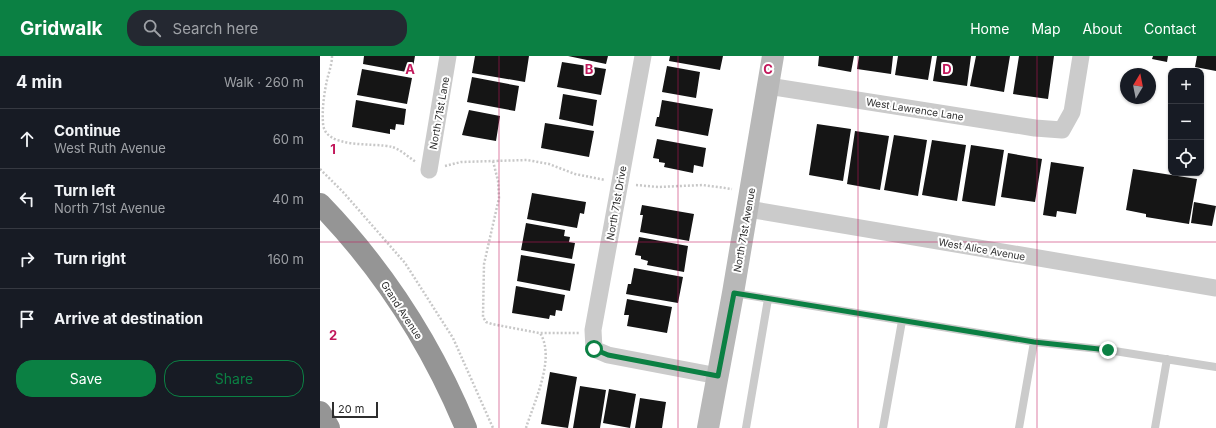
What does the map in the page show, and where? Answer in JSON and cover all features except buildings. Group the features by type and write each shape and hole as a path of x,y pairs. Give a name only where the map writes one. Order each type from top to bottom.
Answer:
{"highway":[{"name":"Grand Avenue","path":"320,204 362,252 403,309 432,358 466,428"},
{"path":"320,412 329,428"}],"street":[{"name":"North 71st Lane","path":"429,170 448,56"},
{"name":"North 71st Drive","path":"593,342 643,56"},
{"name":"North 71st Avenue","path":"708,428 734,293 773,56"},
{"name":"West Lawrence Lane","path":"768,86 1035,128 1062,130 1072,112 1081,56"},
{"name":"West Alice Avenue","path":"750,200 1216,288"},
{"path":"593,342 608,355 718,376"}],"lane":[{"path":"734,293 1034,342 1108,350 1216,367"},
{"path":"746,428 768,299"},
{"path":"883,428 902,321"},
{"path":"1019,428 1034,342"},
{"path":"1155,428 1167,359"}],"path":[{"path":"332,56 322,116 324,131 332,137 350,144 396,148 429,170 461,162 527,160 536,161 575,174 620,182 658,187 704,185 750,200"},
{"path":"493,161 498,181 499,198 484,264 483,317 486,322 492,324 593,342"},
{"path":"526,428 541,383 546,355 546,346 539,332"}],"route":[{"path":"594,349 608,355 718,376 734,293 1034,342 1108,350"}]}
